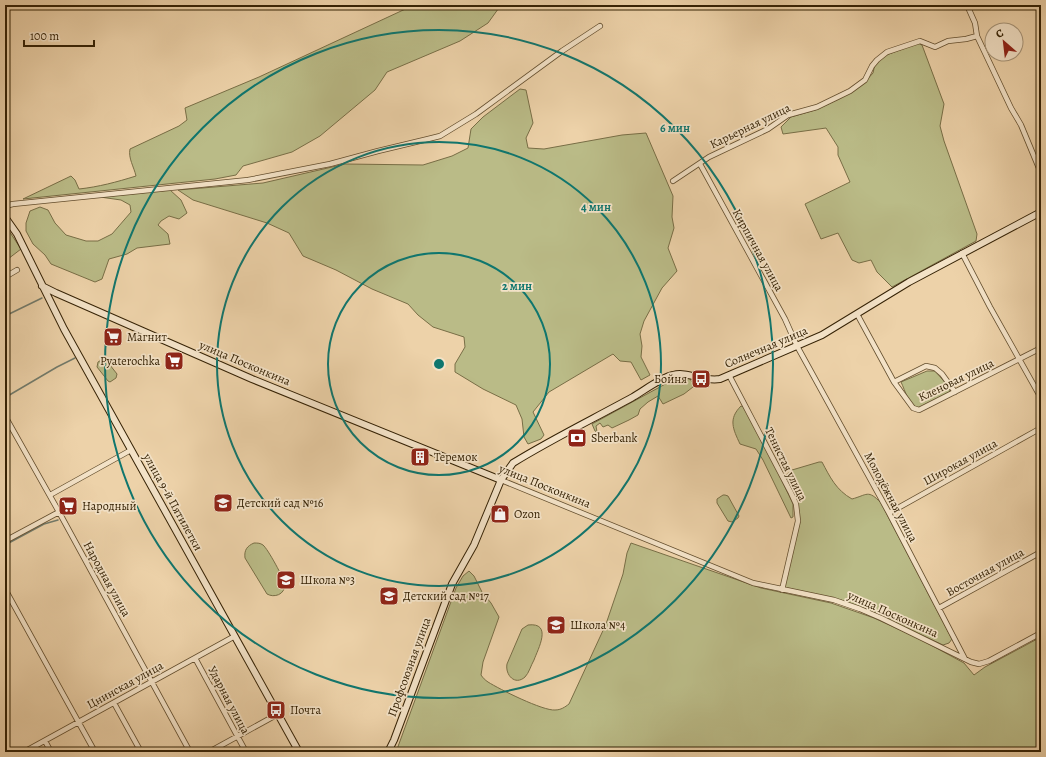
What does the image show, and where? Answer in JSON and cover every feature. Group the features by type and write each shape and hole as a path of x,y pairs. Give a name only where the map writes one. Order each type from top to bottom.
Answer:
{"street":[{"path":"967,5 975,23 977,36 1011,108 1021,125 1041,174"},
{"path":"5,206 248,180 330,164 434,138 458,126 476,114 562,51 600,26"},
{"name":"Карьерная улица","path":"673,181 709,158 768,129 788,115 817,107 850,91 865,80 872,66 877,60 888,52 920,41 935,47 948,41 977,36"},
{"name":"Кирпичная улица","path":"700,164 785,319 797,346"},
{"name":"Солнечная улица","path":"500,480 513,463 641,393 666,377 676,374 683,374 701,379 715,380 822,335 909,282 1041,212"},
{"name":"улица 9-й Пятилетки","path":"5,217 17,234 64,329 299,752"},
{"path":"962,253 990,307 1041,398"},
{"path":"5,277 17,270"},
{"name":"улица Посконкина","path":"42,286 252,379 753,583 834,600 860,609 965,660 975,663 984,663 1041,633"},
{"name":"Кленовая улица","path":"857,314 894,382 913,408 919,410 1041,348"},
{"name":"Молодёжная улица","path":"797,346 889,513 965,660"},
{"path":"894,382 926,366 935,368 955,392"},
{"name":"Тенистая улица","path":"729,375 791,492 798,511 798,521 782,590"},
{"name":"Народная улица","path":"5,416 50,495 190,752"},
{"name":"Широкая улица","path":"889,513 1041,428"},
{"path":"50,495 132,450"},
{"name":"Профсоюзная улица","path":"388,752 394,740 452,584 471,550 500,480"},
{"path":"5,541 59,512"},
{"name":"Восточная улица","path":"939,608 1041,552"},
{"path":"5,589 95,752"},
{"name":"Цнинская улица","path":"24,752 235,636"},
{"name":"Ударная улица","path":"195,658 246,752"},
{"path":"114,703 141,752"},
{"path":"209,752 278,714"},
{"path":"45,740 51,752"}],"green space":[{"path":"414,5 501,5 488,23 460,41 387,72 375,90 320,136 292,152 243,166 236,175 215,179 23,199 71,176 75,180 79,189 108,184 136,176 130,159 130,149 179,126 187,120 185,108 259,77"},
{"path":"918,43 922,45 944,104 940,126 977,234 976,241 892,287 877,272 871,260 859,263 852,260 838,233 821,239 805,204 850,182 838,155 838,147 826,128 783,134 781,127 791,117 815,110 841,98 864,83 873,73 875,64 884,56"},
{"path":"520,89 526,90 533,123 526,138 528,148 544,149 622,135 646,133 673,196 672,217 674,228 668,248 677,271 662,288 644,321 640,334 642,346 641,357 650,375 641,380 631,362 620,361 613,354 549,392 533,412 544,435 541,439 528,444 524,437 522,419 516,405 483,389 455,372 455,364 465,347 464,337 433,327 418,315 408,304 372,289 336,270 303,256 289,233 267,223 193,200 178,190 263,183 345,164 423,165 452,156 468,148 471,129 483,117"},
{"path":"170,190 181,200 187,213 179,219 169,216 158,225 168,234 170,244 137,248 127,254 109,259 102,279 95,282 51,264 45,255 33,244 26,231 26,223 30,211 40,207 48,210 55,223 66,235 86,241 98,241 112,234 131,212 130,205 121,200 100,197"},
{"path":"7,228 21,249 8,259 5,256 5,230"},
{"path":"103,359 106,360 117,374 116,378 110,382 97,367 98,362"},
{"path":"927,371 935,371 949,387 950,391 949,393 919,408 913,405 910,401 901,382"},
{"path":"689,378 693,383 693,387 684,394 663,404 658,396 640,409 638,415 629,420 612,428 608,425 603,427 600,423 596,426 597,432 595,431 592,424 669,382"},
{"path":"741,406 744,407 793,504 793,517 791,518 763,460 756,449 740,444 734,429 733,420 734,415"},
{"path":"822,462 834,483 842,492 852,499 867,494 873,496 881,503 952,639 949,643 943,645 862,607 841,600 782,587 798,515 783,478 792,470"},
{"path":"723,495 728,496 739,516 732,522 728,521 717,503 717,499"},
{"path":"254,543 263,545 282,576 285,588 279,595 273,596 267,594 245,558 246,549"},
{"path":"631,543 761,588 831,603 874,618 918,638 964,663 974,675 985,667 1041,637 1041,752 396,752 456,588 463,576 469,571 474,576 482,592 491,603 499,617 483,662 481,675 494,685 521,699 541,707 555,710 569,704 606,624 623,574 627,553"},
{"path":"528,625 536,625 540,628 542,637 529,671 525,677 514,680 509,675 507,664 522,629"}],"waterway":[{"path":"5,316 42,298"},
{"path":"6,397 75,358"},
{"path":"5,545 44,524 58,520"}],"place":[{"name":"Магнит","path":"113,337"},
{"name":"Pyaterochka","path":"174,361"},
{"name":"Бойня","path":"701,379"},
{"name":"Sberbank","path":"577,438"},
{"name":"Теремок","path":"420,457"},
{"name":"Детский сад №16","path":"223,503"},
{"name":"Народный","path":"68,506"},
{"name":"Ozon","path":"500,514"},
{"name":"Школа №3","path":"286,580"},
{"name":"Детский сад №17","path":"389,596"},
{"name":"Школа №4","path":"556,625"},
{"name":"Почта","path":"276,710"}]}
